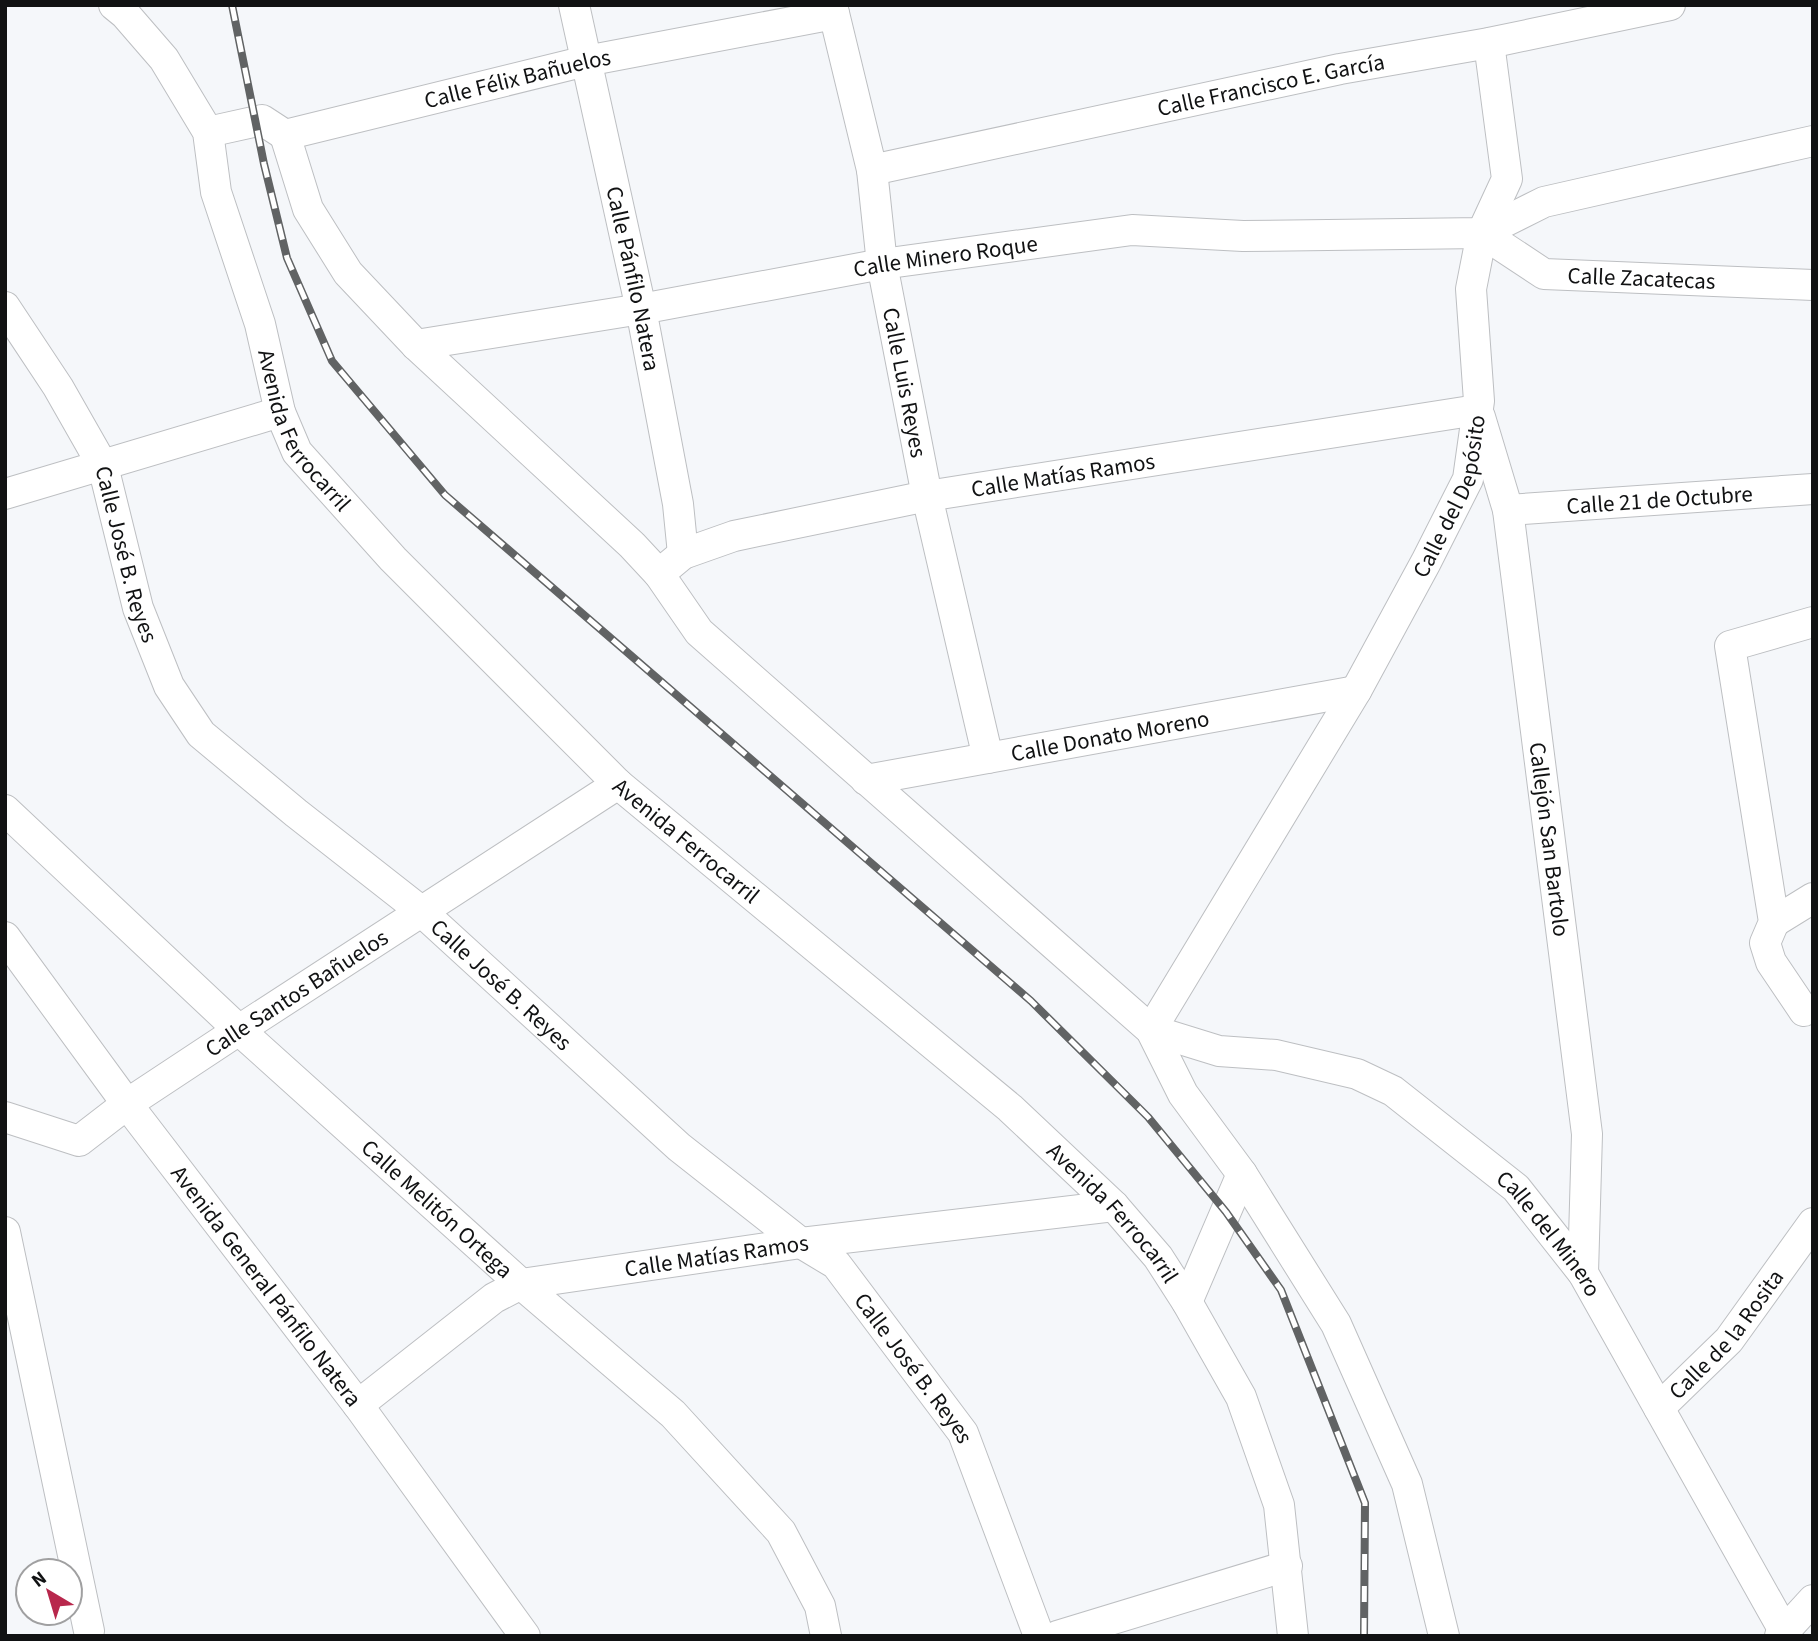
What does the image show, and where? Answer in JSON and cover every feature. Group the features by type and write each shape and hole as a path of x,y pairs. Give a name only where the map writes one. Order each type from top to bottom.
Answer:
{"street":[{"name":"Calle Pánfilo Natera","path":"574,5 641,309 678,504 683,554"},
{"name":"Calle Francisco E. García","path":"872,170 1340,69 1489,43 1670,5"},
{"name":"Avenida Ferrocarril","path":"123,8 164,59 208,132 216,192 260,324 280,412 298,452 393,559 618,783 1010,1108 1114,1206 1158,1257 1241,1397 1279,1505 1293,1636"},
{"name":"Calle Félix Bañuelos","path":"285,135 586,61 833,10"},
{"name":"Calle Luis Reyes","path":"833,10 872,170 882,264 928,496 988,758"},
{"name":"Calle del Depósito","path":"1151,1030 1356,691 1468,478 1479,401 1471,289 1482,233 1507,179 1489,43"},
{"path":"208,132 262,120 285,135 308,209 348,274 416,345 632,545 659,574 699,632 1151,1030 1183,1094 1242,1174 1336,1324 1407,1484 1444,1636"},
{"path":"1482,233 1544,202 1813,141"},
{"name":"Calle Minero Roque","path":"416,345 641,309 882,264 1132,230 1243,236 1482,233"},
{"name":"Calle Zacatecas","path":"1482,233 1544,274 1813,285"},
{"name":"Calle José B. Reyes","path":"5,307 58,387 103,466 138,608 169,686 201,734 421,911 678,1147 801,1244 836,1264 963,1433 1039,1636"},
{"name":"Calle Matías Ramos","path":"659,574 683,554 734,536 928,496 1477,410"},
{"name":"Callejón San Bartolo","path":"1477,410 1508,510 1587,1134 1583,1273"},
{"path":"5,494 280,412"},
{"name":"Calle 21 de Octubre","path":"1508,510 1813,488"},
{"path":"1804,1011 1771,962 1765,943 1774,922 1730,646 1813,622"},
{"name":"Calle Donato Moreno","path":"866,780 1356,691"},
{"name":"Calle Santos Bañuelos","path":"5,1117 79,1141 127,1104 618,783"},
{"name":"Calle Melitón Ortega","path":"5,810 239,1030 521,1284 673,1414 781,1532 820,1606 826,1636"},
{"path":"1774,922 1813,898"},
{"name":"Avenida General Pánfilo Natera","path":"5,937 127,1104 358,1405 524,1636"},
{"name":"Calle del Minero","path":"1151,1030 1219,1051 1276,1055 1357,1074 1392,1091 1516,1188 1583,1273 1783,1634"},
{"path":"1187,1302 1242,1174"},
{"name":"Calle Matías Ramos","path":"358,1405 494,1298 521,1284 801,1244 1114,1206"},
{"name":"Calle de la Rosita","path":"1659,1408 1729,1340 1813,1223"},
{"path":"5,1232 89,1631"},
{"path":"1057,1636 1287,1566"},
{"path":"1783,1634 1813,1600"}],"railway":[{"path":"232,5 264,164 287,258 332,361 445,495 1031,1001 1148,1117 1226,1212 1281,1290 1365,1503 1364,1636"}]}
